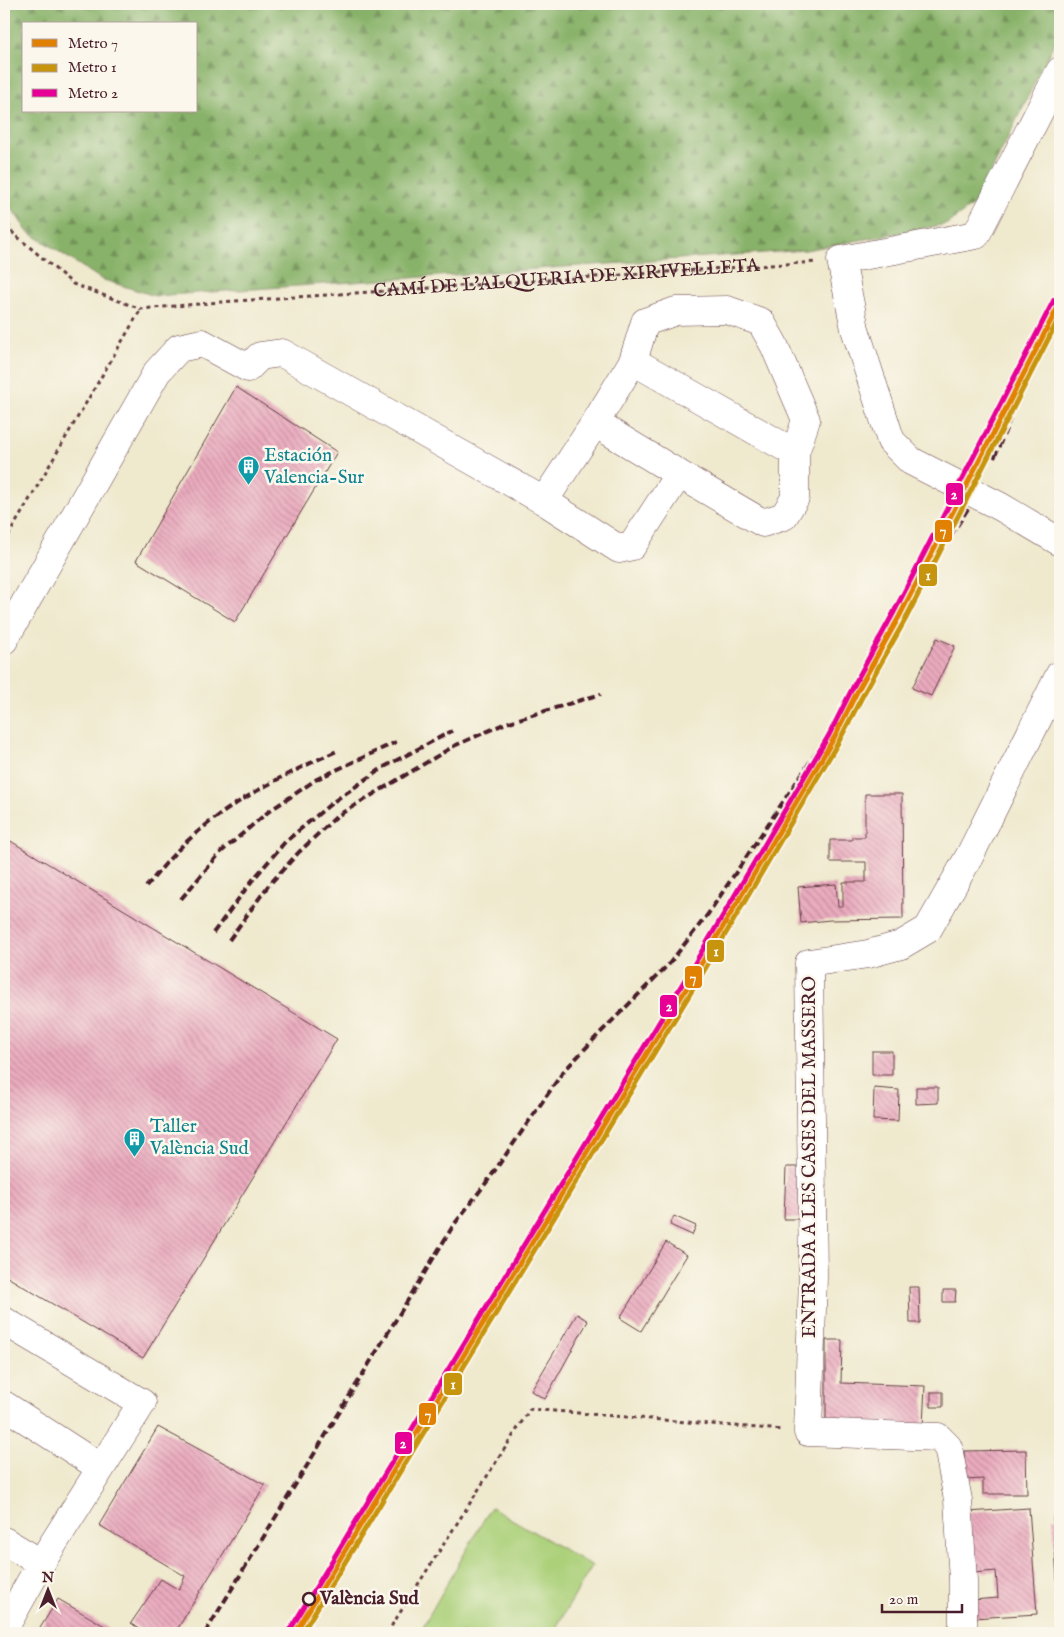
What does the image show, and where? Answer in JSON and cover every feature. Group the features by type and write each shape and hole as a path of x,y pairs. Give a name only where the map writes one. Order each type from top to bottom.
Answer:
{"street":[{"path":"1060,71 976,235 842,260 855,329 890,441 912,461 1001,507 1060,542"},
{"path":"544,501 633,361 645,322 676,311 727,310 761,322 774,345 806,420 795,453 795,498 784,516 763,522 595,423"},
{"path":"4,640 157,372 179,348 202,343 248,368 260,356 282,353 544,501 618,549 632,546 679,474"},
{"path":"633,361 795,453"},
{"name":"ENTRADA A LES CASES DEL MASSERO","path":"808,1432 813,1277 809,963 868,954 901,945 928,930 970,855 1060,674"},
{"path":"4,1321 142,1403 41,1562 4,1629"},
{"path":"4,1405 101,1468"},
{"path":"808,1432 938,1437 948,1447 958,1500 963,1581 963,1633"},
{"path":"4,1541 41,1562"}],"path":[{"name":"CAMÍ DE L'ALQUERIA DE XIRIVELLETA","path":"4,217 14,233 73,284 141,309 842,260"},
{"path":"4,543 141,309"},
{"path":"387,1633 530,1410 808,1432"}],"green space":[{"path":"4,4 1060,4 1060,31 976,203 947,224 806,250 155,296 101,279 27,231 4,197"},
{"path":"491,1507 592,1566 553,1633 419,1633"}],"building":[{"name":"Estación Valencia-Sur","path":"236,387 337,452 235,622 136,561"},
{"path":"937,638 955,646 931,696 912,688"},
{"path":"865,794 902,794 903,919 830,920 801,923 798,887 836,884 838,906 843,906 843,882 866,882 866,862 830,862 830,840 852,840 852,837 865,837"},
{"name":"Taller València Sud","path":"4,837 337,1039 143,1358 4,1275"},
{"path":"872,1051 892,1051 892,1075 872,1075"},
{"path":"916,1087 938,1087 938,1103 916,1104"},
{"path":"874,1088 899,1090 898,1121 873,1120"},
{"path":"786,1167 804,1167 804,1219 784,1219"},
{"path":"674,1216 696,1226 692,1235 670,1225"},
{"path":"666,1242 687,1255 641,1331 620,1318"},
{"path":"909,1287 919,1287 920,1323 910,1323"},
{"path":"943,1290 956,1290 955,1302 943,1302"},
{"path":"577,1314 588,1321 545,1399 531,1391"},
{"path":"826,1340 842,1340 841,1383 925,1386 923,1425 826,1421"},
{"path":"931,1392 943,1392 943,1407 931,1407"},
{"path":"158,1427 265,1485 175,1633 145,1633 131,1623 161,1579 179,1590 185,1576 99,1525"},
{"path":"1026,1450 1027,1494 983,1494 983,1479 965,1480 964,1451"},
{"path":"1029,1508 1037,1614 973,1618 972,1600 998,1598 996,1571 973,1573 968,1512"},
{"path":"1053,1517 1060,1517 1060,1594 1058,1594"},
{"path":"58,1599 117,1633 37,1633"}],"railway":[{"path":"994,458 1050,323"},
{"path":"899,617 969,507"},
{"path":"205,1633 453,1226 489,1179 563,1072 669,964 708,914 858,690"},
{"path":"229,940 268,886 299,852 337,816 454,746 506,723 601,694"},
{"path":"213,933 251,882 285,842 333,802 384,767 452,731"},
{"path":"181,899 221,852 268,812 317,779 396,742"},
{"path":"146,887 179,849 219,815 238,802 297,769 339,750"}],"metro line":[{"name":"2","path":"290,1630 692,968 829,735 1054,300"},
{"name":"7","path":"295,1633 697,971 834,738 858,690 899,617 1060,303"},
{"name":"1","path":"302,1633 702,974 839,741 905,620 1060,316"}],"place":[{"name":"Estación Valencia-Sur","path":"248,486"},
{"name":"Taller València Sud","path":"134,1157"},
{"name":"València Sud","path":"309,1599"}]}
